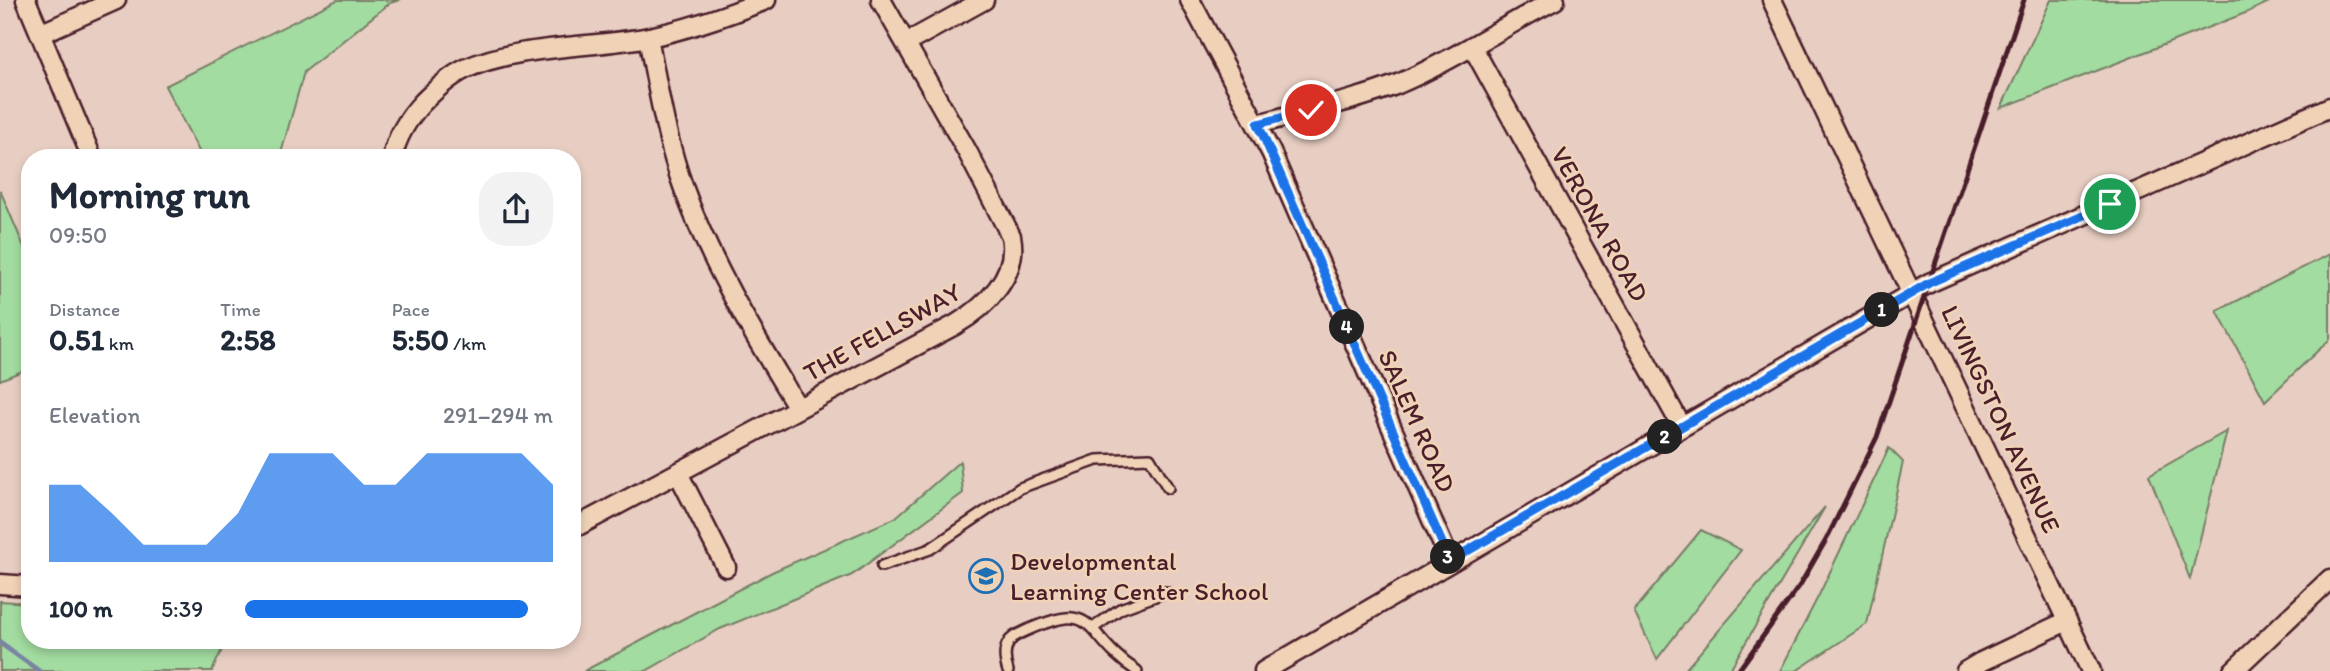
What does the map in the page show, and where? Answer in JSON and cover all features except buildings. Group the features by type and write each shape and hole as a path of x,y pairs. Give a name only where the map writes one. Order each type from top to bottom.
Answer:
{"street":[{"path":"26,0 89,149"},
{"path":"40,33 116,0"},
{"path":"395,149 411,116 441,85 464,70 491,60 523,54 648,37 690,27 766,0"},
{"name":"THE FELLSWAY","path":"581,524 973,315 988,301 1000,284 1014,251 1011,236 881,0"},
{"path":"906,43 984,0"},
{"name":"SALEM ROAD","path":"1191,0 1258,124 1450,561"},
{"path":"1258,124 1376,92 1425,71 1555,0"},
{"name":"LIVINGSTON AVENUE","path":"1772,0 2091,671"},
{"path":"648,37 666,130 684,189 722,275 747,323 798,408"},
{"name":"VERONA ROAD","path":"1472,46 1682,427"},
{"path":"1264,671 1929,283 2330,107"},
{"path":"678,473 726,567"},
{"path":"2233,671 2330,579"},
{"path":"0,584 21,585"},
{"path":"1966,671 2067,621"}],"lane":[{"path":"882,566 930,549 1020,488 1097,460 1150,458 1168,488"},
{"path":"1093,628 1120,609 1166,592"},
{"path":"1008,671 1004,657 1006,647 1016,635 1067,617 1082,618 1114,653 1137,671"}],"green space":[{"path":"337,0 400,0 390,3 304,72 282,149 198,149 165,86"},
{"path":"2051,0 2273,0 2001,108"},
{"path":"0,190 21,240 21,372 0,380"},
{"path":"2330,254 2330,339 2265,401 2217,311"},
{"path":"2227,431 2190,579 2149,475"},
{"path":"1889,448 1903,462 1867,624 1796,671 1780,671 1819,595"},
{"path":"960,461 963,493 852,575 720,629 646,671 584,671 772,572 895,518"},
{"path":"1825,507 1729,671 1684,671"},
{"path":"1701,530 1741,550 1657,659 1634,611"},
{"path":"0,601 21,602 21,649 222,649 212,671 0,671"}],"waterway":[{"path":"0,643 39,671"}],"railway":[{"path":"1738,671 1800,585 1826,540 1877,437 2024,0"}],"place":[{"name":"Developmental Learning Center School","path":"986,576"}],"route":[{"path":"1311,110 1258,124 1450,561 1929,283 2110,204"}]}
